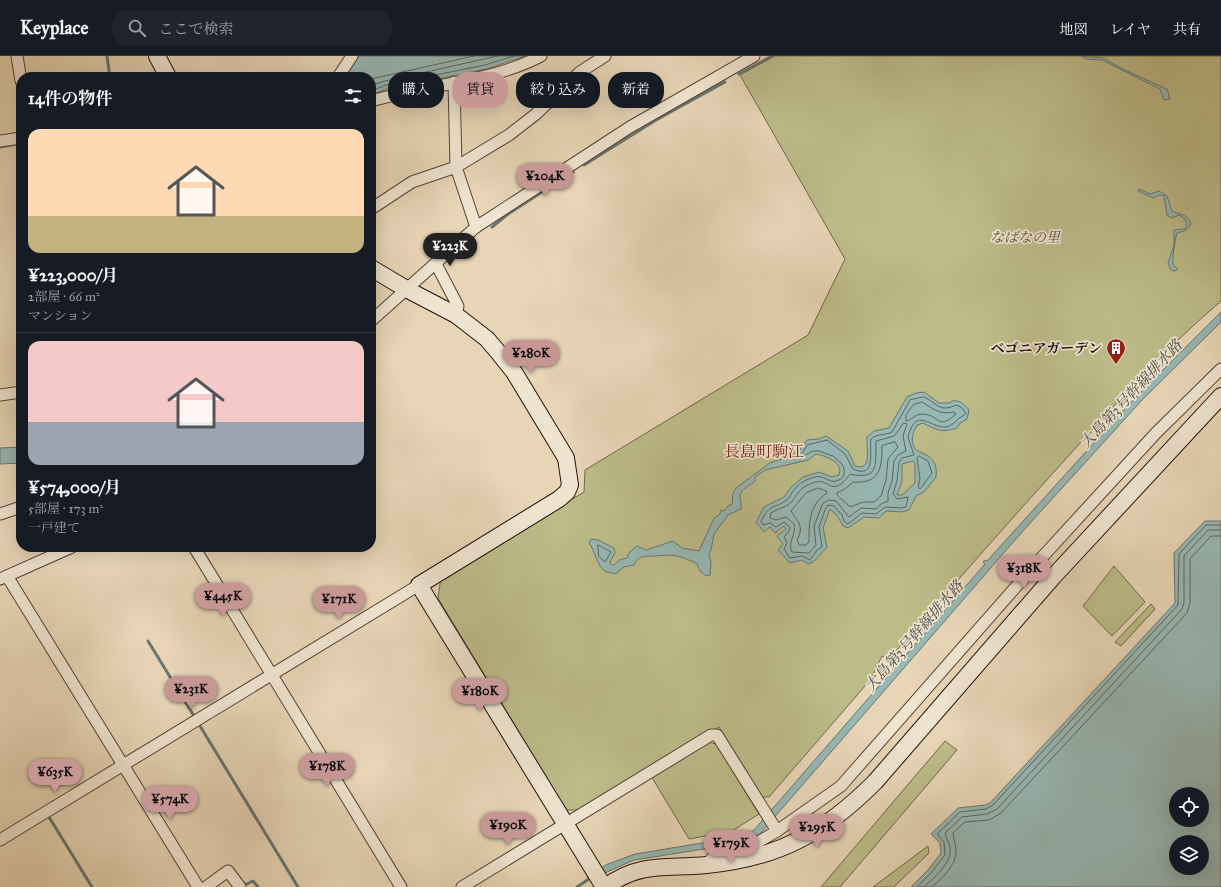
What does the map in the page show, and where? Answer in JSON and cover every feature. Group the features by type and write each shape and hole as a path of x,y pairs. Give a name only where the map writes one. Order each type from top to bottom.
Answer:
{"street":[{"path":"17,56 20,72"},
{"path":"157,56 165,72"},
{"path":"341,72 352,56"},
{"path":"494,72 514,67 541,56"},
{"path":"376,206 412,182 456,166 508,135 536,114 580,72 605,56"},
{"path":"376,317 408,290 476,227 630,127 754,56"},
{"path":"376,100 452,82"},
{"path":"455,108 456,166 476,227"},
{"path":"0,141 16,139"},
{"path":"436,264 458,306 456,315"},
{"path":"0,840 419,585 559,499 567,492 570,485 566,458 514,372 487,339 456,315 408,290 376,271"},
{"path":"706,865 715,855 748,848 775,828 841,786 1035,565 1156,433 1221,369"},
{"path":"0,395 16,393"},
{"path":"419,585 600,880 653,867 706,865 763,855 808,837 851,806 875,782 1053,577 1221,396"},
{"path":"0,514 16,509"},
{"path":"60,552 3,577 198,887"},
{"path":"197,552 401,887"},
{"path":"462,887 710,735 717,735 775,828"},
{"path":"206,887 228,871 240,887"}],"green space":[{"name":"なばなの里","path":"775,56 1221,56 1221,301 1144,374 1003,529 890,658 882,656 871,679 769,797 762,797 719,727 582,810 566,810 438,598 441,577 584,492 585,470 808,335 845,259 740,75"},
{"path":"1114,566 1145,602 1112,636 1083,606"},
{"path":"1151,604 1155,609 1121,646 1115,642"},
{"path":"945,741 957,750 840,887 821,887"},
{"path":"708,742 716,744 759,814 732,831 689,839 651,776"},
{"path":"928,846 929,853 894,887 873,887"}],"water":[{"path":"359,56 525,56 487,69 472,72 452,72 452,76 444,78 444,72 388,72 388,89 376,93 376,72 348,72"},
{"path":"1081,56 1103,58 1167,89 1170,99 1164,100 1160,89 1102,60 1087,59"},
{"path":"1139,189 1150,194 1159,191 1167,196 1172,211 1185,216 1191,223 1187,229 1177,233 1173,265 1178,269 1175,271 1171,270 1168,263 1174,245 1174,230 1185,229 1187,225 1185,219 1179,215 1172,218 1167,215 1164,196 1159,195 1153,198 1138,191"},
{"path":"1221,312 1221,322 1143,399 1022,532 759,835 743,843 634,860 589,880 587,876 608,864 635,854 739,837 754,830 985,564 983,562 985,560 987,561 1131,402"},
{"path":"924,392 939,403 950,403 952,401 960,402 969,410 967,419 959,424 957,428 952,430 936,429 923,423 917,425 913,435 913,444 916,450 932,459 936,466 936,477 925,491 916,496 909,510 902,512 886,511 879,518 864,517 848,528 843,526 838,517 830,509 823,528 827,547 813,562 808,564 802,560 790,563 778,550 783,544 777,536 786,529 784,526 775,533 770,527 764,532 756,522 764,507 784,497 791,487 803,477 819,472 832,477 839,475 839,467 834,461 816,454 808,460 765,470 755,477 755,481 742,491 740,494 741,509 728,515 714,534 709,554 711,562 710,575 706,576 700,571 697,564 672,555 640,558 634,565 624,567 615,574 605,571 600,566 589,543 591,539 598,540 614,548 615,553 610,562 611,565 614,565 619,560 627,558 629,553 637,546 646,550 673,541 682,548 699,551 714,518 720,514 721,510 724,511 732,504 733,493 736,488 770,463 797,453 807,440 819,439 826,436 848,451 855,466 861,467 866,462 867,458 867,437 874,431 889,428 907,397 916,393","holes":["913,461 915,463 915,483 902,495 897,495 902,481 902,464"]},
{"path":"16,447 16,463 0,464 0,448"},
{"path":"1205,521 1221,521 1221,887 911,887 928,870 941,853 940,843 931,834 958,808 985,805 990,803 1175,603 1174,553"}],"waterway":[{"path":"107,56 109,72"},
{"path":"739,74 772,56"},
{"path":"584,165 656,120 725,82"},
{"path":"0,147 16,144"},
{"path":"492,227 508,214 573,172"},
{"path":"148,641 194,716"},
{"path":"200,726 298,887"},
{"path":"49,817 92,887"},
{"name":"大島第3号幹線排水路","path":"577,887 592,877"},
{"path":"243,882 245,885 253,881 258,887"}],"place":[{"name":"ベゴニアガーデン","path":"1116,365"}],"district":[{"name":"長島町駒江","path":"764,451"}]}
